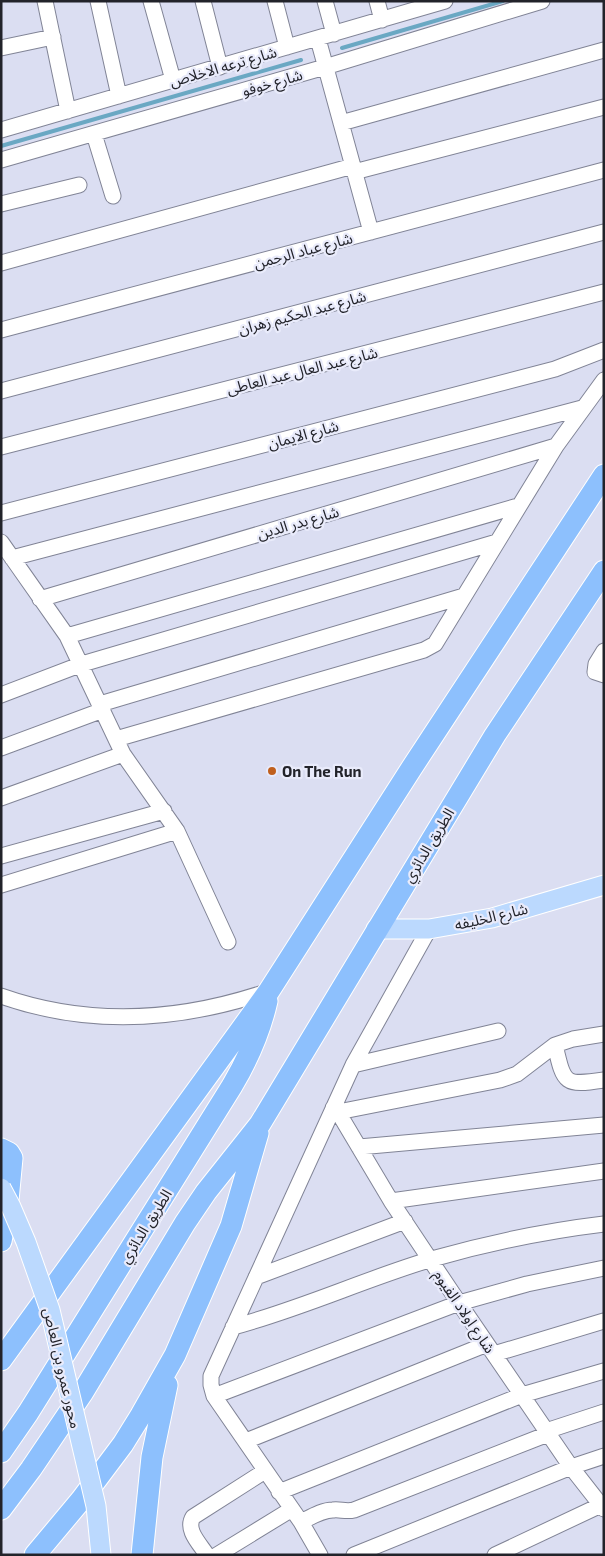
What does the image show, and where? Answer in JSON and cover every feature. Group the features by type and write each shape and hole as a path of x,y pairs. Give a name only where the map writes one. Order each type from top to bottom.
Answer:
{"highway":[{"name":"الطريق الدائري","path":"1,1360 269,991 426,745 604,475"},
{"name":"الطريق الدائري","path":"1,1509 31,1469 83,1392 190,1215 260,1124 376,929 495,735 604,571"},
{"name":"الطريق الدائري","path":"1,1452 28,1413 236,1079 256,1041 269,991"},
{"name":"الطريق الدائري","path":"35,1555 81,1500 123,1444 175,1355 231,1226 260,1124"},
{"path":"1,1149 9,1153 12,1158 7,1210 1,1241"},
{"path":"142,1555 152,1457 161,1405 175,1355"}],"main road":[{"name":"شارع الخليفه","path":"376,929 429,929 492,918 604,886"},
{"name":"محور عمرو بن العاص","path":"1,1188 22,1234 50,1310 96,1506 101,1555"}],"street":[{"path":"45,1 68,111"},
{"path":"98,1 118,96"},
{"path":"151,1 173,80"},
{"path":"203,1 220,67"},
{"path":"275,1 287,47"},
{"path":"325,1 334,34"},
{"path":"377,1 382,20"},
{"name":"شارع خوفو","path":"1,160 325,67 542,1"},
{"name":"شارع ترعه الاخلاص","path":"1,130 382,20 438,2"},
{"path":"1,48 53,37"},
{"path":"318,38 371,232"},
{"path":"341,123 604,50"},
{"path":"1,263 353,169 604,107"},
{"path":"94,134 112,196"},
{"name":"شارع عباد الرحمن","path":"1,330 604,170"},
{"path":"1,204 79,185"},
{"name":"شارع عبد الحكيم زهران","path":"1,391 604,232"},
{"name":"شارع عبد العال عبد العاطى","path":"1,448 604,292"},
{"name":"شارع الايمان","path":"1,513 555,369 604,350"},
{"path":"116,740 424,650 435,644 556,446 604,380"},
{"path":"12,558 582,408"},
{"name":"شارع بدر الدين","path":"40,599 556,446"},
{"path":"67,636 518,506"},
{"path":"1,542 67,636 82,664 123,754 177,831 228,942"},
{"path":"1,695 82,664 497,542"},
{"path":"1,748 101,707 464,596"},
{"path":"604,651 595,668 595,672 604,675"},
{"path":"1,798 123,754"},
{"path":"1,856 164,811"},
{"path":"1,885 177,831"},
{"path":"320,1555 301,1522 214,1396 210,1385 211,1376 336,1110 352,1065 429,929"},
{"path":"1,996 21,1003 50,1009 106,1017 134,1017 161,1016 198,1011 243,1000 269,991"},
{"path":"352,1065 498,1031"},
{"path":"336,1110 500,1080 517,1074 555,1045 573,1039 604,1034"},
{"path":"555,1045 562,1074 568,1080 575,1083 604,1080"},
{"name":"شارع اولاد الفيوم","path":"336,1110 392,1201 490,1349 570,1467 601,1502"},
{"path":"359,1147 604,1125"},
{"path":"392,1201 604,1171"},
{"path":"256,1277 405,1221"},
{"path":"233,1327 431,1260 498,1242 569,1228 604,1224"},
{"path":"214,1396 460,1303 528,1284 604,1268"},
{"path":"246,1441 490,1349 604,1322"},
{"path":"280,1492 522,1395 604,1371"},
{"path":"301,1522 331,1510 354,1510 547,1432 604,1412"},
{"path":"354,1555 570,1467 604,1456"},
{"path":"207,1555 191,1530 191,1520 193,1517 265,1471"},
{"path":"495,1555 601,1502"},
{"path":"217,1555 292,1509"}],"waterway":[{"path":"342,48 503,1"},
{"path":"1,146 301,60"}],"place":[{"name":"On The Run","path":"272,771"}]}
